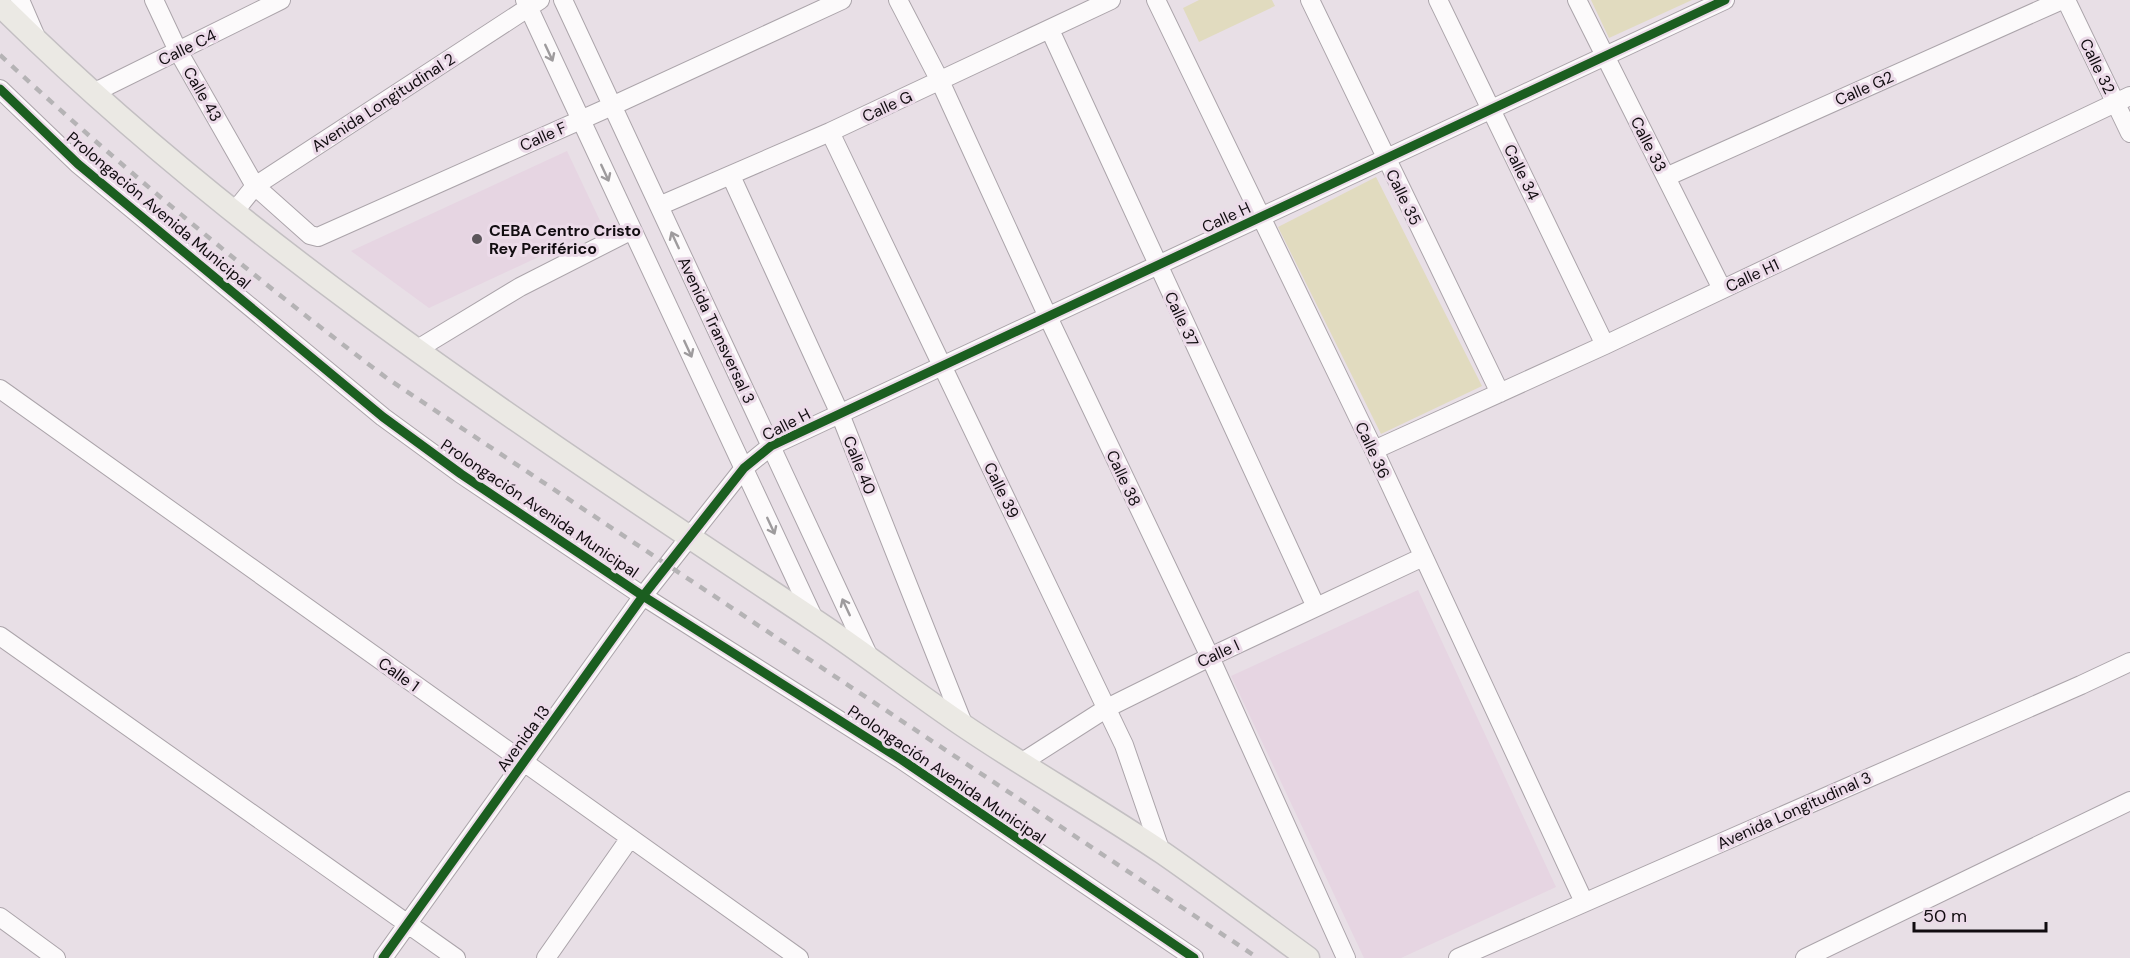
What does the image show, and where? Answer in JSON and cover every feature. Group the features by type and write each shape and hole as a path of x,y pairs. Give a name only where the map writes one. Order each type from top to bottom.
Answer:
{"main road":[{"path":"0,4 38,43 93,93 234,212 416,350 689,538 815,621 964,726 1161,852 1308,958"}],"street":[{"path":"20,0 38,43"},
{"name":"Calle 43","path":"154,0 178,51 255,186"},
{"name":"Calle C4","path":"93,93 281,0"},
{"name":"Avenida Transversal 3","path":"564,0 871,660"},
{"name":"Calle F","path":"255,186 310,235 318,237 842,0"},
{"name":"Calle 38","path":"898,0 940,81 1048,317 1210,657 1346,958"},
{"name":"Calle G","path":"659,206 830,132 1111,0"},
{"name":"Calle 36","path":"1156,0 1374,450 1584,902"},
{"name":"Calle 35","path":"1310,0 1500,393"},
{"name":"Calle 34","path":"1438,0 1605,345"},
{"name":"Calle 33","path":"1577,0 1722,289"},
{"name":"Calle H","path":"689,538 744,468 771,446 1725,0"},
{"name":"Calle 32","path":"2064,0 2123,100 2130,133"},
{"name":"Calle G2","path":"1666,177 2064,0"},
{"name":"Avenida Transversal 3","path":"531,2 581,120 815,621"},
{"name":"Avenida Longitudinal 2","path":"234,212 255,186 531,2"},
{"name":"Calle 37","path":"1050,30 1316,607"},
{"name":"Prolongación Avenida Municipal","path":"0,89 78,164 383,417 461,474 644,596 902,760 1194,958"},
{"name":"Calle H1","path":"1374,450 1605,345 2123,100"},
{"name":"Calle 39","path":"830,132 1107,708 1124,745 1161,852"},
{"name":"Calle 40","path":"731,176 840,414 964,726"},
{"path":"416,350 520,287 633,230"},
{"name":"Calle 1","path":"0,389 799,958"},
{"name":"Avenida 13","path":"383,958 644,596 689,538"},
{"name":"Calle I","path":"1021,763 1107,708 1210,657 1423,558"},
{"path":"0,636 456,958"},
{"name":"Avenida Longitudinal 3","path":"1458,958 2130,662"},
{"path":"1805,958 2130,801"},
{"path":"546,958 630,838"},
{"path":"0,917 56,958"}],"shaded area":[{"path":"1199,0 1272,0 1275,6 1199,42 1183,8"},
{"path":"1591,0 1692,0 1609,38"},
{"name":"CEBA Centro Cristo Rey Periférico","path":"567,151 603,227 429,308 351,251"},
{"path":"1376,177 1482,386 1381,434 1278,227"},
{"path":"1418,590 1556,887 1401,958 1364,958 1231,676"}],"railway":[{"path":"0,55 190,222 388,379 1258,958"}],"cycle path":[{"path":"383,958 643,596 744,468 771,446 1725,0"},
{"path":"0,89 78,164 383,417 461,474 643,596 902,760 1194,958"}],"place":[{"name":"CEBA Centro Cristo Rey Periférico","path":"477,239"}]}
